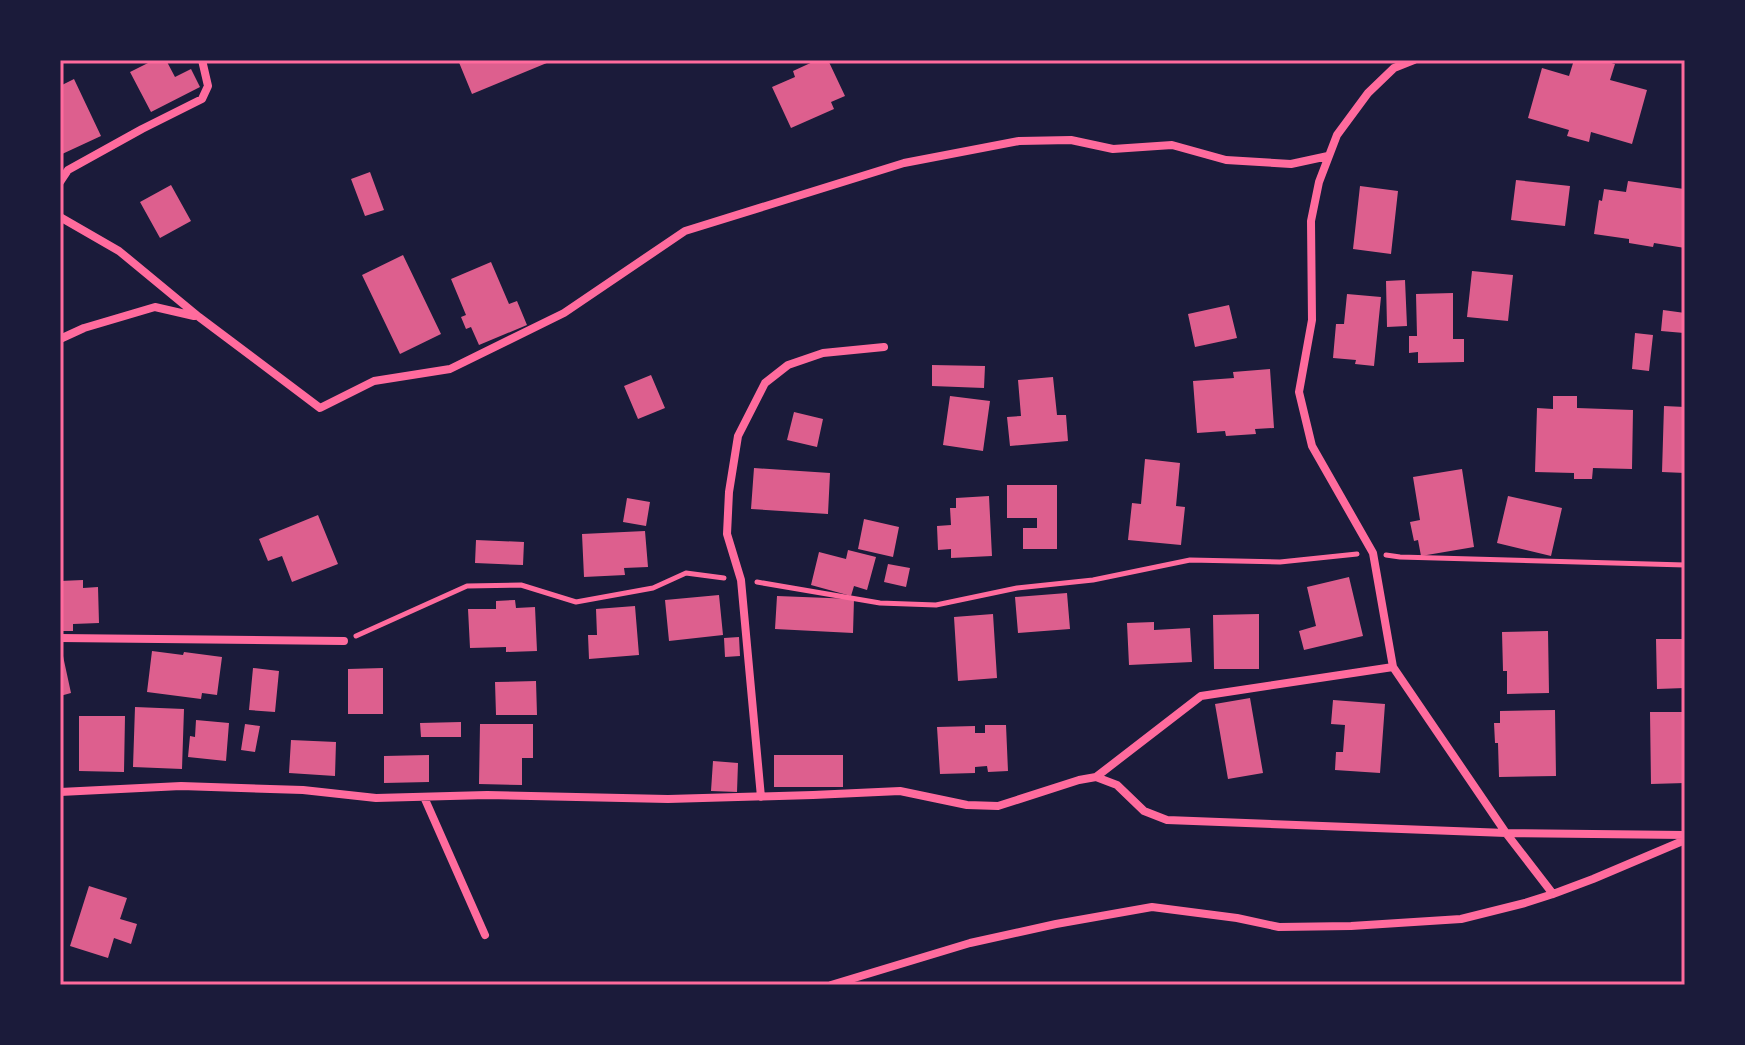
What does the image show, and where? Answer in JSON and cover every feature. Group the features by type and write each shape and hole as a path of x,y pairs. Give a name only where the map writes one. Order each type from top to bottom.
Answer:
{"street":[{"path":"60,182 68,170 202,99 208,86 202,60"},
{"path":"1414,60 1394,68 1368,93 1337,135 1328,156 1311,221 1312,320 1299,392 1312,446 1373,553 1393,667 1506,833 1553,894"},
{"path":"60,217 119,251 199,317 320,408 374,381 450,369 564,313 685,231 904,163 1019,141 1071,140 1113,149 1172,145 1239,161 1291,164 1328,156"},
{"path":"60,339 84,328 155,307 199,317"},
{"path":"761,797 741,580 727,534 729,492 738,436 765,383 788,365 823,353 884,347"},
{"path":"60,638 344,641"},
{"path":"60,792 181,786 303,790 376,798 487,795 668,799 900,791 967,805 998,806 1096,777 1201,696 1393,667"},
{"path":"1096,777 1117,785 1144,811 1167,820 1685,838"},
{"path":"424,797 485,935"},
{"path":"831,985 970,943 1152,907 1279,927 1461,919 1553,894 1685,838"}],"path":[{"path":"344,641 467,586 521,585 576,602 653,588 686,573 880,603 936,605 1017,588 1093,580 1190,560 1280,562 1373,553 1400,557 1685,565"}],"building":[{"path":"154,60 166,60 175,77 191,69 200,87 151,112 130,72"},
{"path":"458,60 554,60 472,94"},
{"path":"817,60 828,60 845,96 831,102 834,109 791,128 772,87 795,77 793,71"},
{"path":"1574,60 1601,60 1615,64 1610,80 1647,90 1632,144 1591,132 1589,142 1567,136 1569,130 1528,118 1542,68 1569,76"},
{"path":"74,79 101,136 60,155 60,86"},
{"path":"370,172 384,210 365,216 351,179"},
{"path":"1516,180 1570,186 1565,226 1511,220"},
{"path":"1628,181 1684,189 1685,248 1654,243 1653,247 1629,243 1629,239 1594,234 1599,200 1602,201 1604,189 1626,192"},
{"path":"171,185 191,221 160,238 140,202"},
{"path":"1360,186 1398,191 1391,254 1353,249"},
{"path":"403,255 441,334 400,354 362,275"},
{"path":"491,262 509,304 517,301 527,325 479,345 471,327 466,329 461,317 466,315 451,279"},
{"path":"1472,271 1513,275 1508,321 1467,317"},
{"path":"1405,280 1407,326 1387,327 1386,281"},
{"path":"1453,293 1453,339 1464,339 1464,362 1418,363 1418,352 1409,353 1409,336 1417,336 1416,294"},
{"path":"1347,294 1381,297 1374,366 1355,364 1356,360 1333,358 1336,324 1344,324"},
{"path":"1229,305 1237,338 1195,347 1188,314"},
{"path":"1663,310 1685,313 1684,333 1661,331"},
{"path":"1635,333 1653,335 1649,371 1632,369"},
{"path":"932,365 985,366 984,388 932,386"},
{"path":"1270,369 1274,428 1255,429 1256,434 1226,436 1225,431 1197,433 1193,381 1234,378 1233,372"},
{"path":"651,375 665,408 638,419 624,386"},
{"path":"1053,377 1057,415 1066,415 1068,441 1010,446 1007,417 1021,416 1018,380"},
{"path":"950,396 990,401 983,451 943,445"},
{"path":"1553,396 1577,396 1577,408 1633,410 1632,469 1593,468 1592,479 1574,479 1574,473 1535,472 1537,408 1553,409"},
{"path":"1664,406 1685,407 1685,473 1662,472"},
{"path":"794,412 823,419 817,447 787,440"},
{"path":"1145,459 1180,463 1176,506 1185,507 1181,545 1128,540 1132,503 1141,504"},
{"path":"754,468 830,473 828,514 751,509"},
{"path":"1462,469 1474,547 1421,556 1410,522 1420,520 1413,477"},
{"path":"1007,485 1057,485 1057,549 1023,549 1023,528 1037,528 1037,518 1007,518"},
{"path":"989,496 992,556 951,558 951,549 938,550 937,526 951,525 950,508 956,508 956,498"},
{"path":"1508,496 1562,508 1551,556 1497,543"},
{"path":"627,498 650,502 646,526 623,522"},
{"path":"318,515 338,564 292,582 282,556 268,561 259,539"},
{"path":"864,519 899,527 893,557 858,549"},
{"path":"645,531 648,567 624,568 625,575 584,577 582,534"},
{"path":"476,540 524,542 523,565 475,563"},
{"path":"848,550 876,557 867,590 854,586 851,596 811,585 819,552 846,559"},
{"path":"888,564 910,568 906,587 884,582"},
{"path":"1349,577 1363,636 1304,650 1299,631 1316,626 1307,587"},
{"path":"83,580 83,588 98,587 99,623 73,624 73,631 60,631 60,581"},
{"path":"1067,593 1070,629 1018,633 1015,597"},
{"path":"719,595 723,635 669,641 665,600"},
{"path":"777,596 854,599 853,633 775,629"},
{"path":"515,600 516,608 535,607 537,651 506,652 506,647 470,648 468,609 496,609 496,601"},
{"path":"635,606 639,655 589,659 588,635 597,635 596,609"},
{"path":"993,614 997,678 958,681 954,617"},
{"path":"1259,614 1259,669 1214,669 1213,615"},
{"path":"1154,622 1154,630 1190,628 1192,662 1129,665 1127,623"},
{"path":"1548,631 1549,693 1507,694 1502,632"},
{"path":"739,637 740,656 725,657 724,638"},
{"path":"1656,639 1685,639 1685,688 1657,689"},
{"path":"152,651 222,657 217,695 202,693 201,699 147,692"},
{"path":"60,656 63,656 71,693 60,696"},
{"path":"253,668 279,671 275,712 249,710"},
{"path":"383,668 383,714 348,714 348,669"},
{"path":"536,681 537,715 496,715 495,682"},
{"path":"1250,698 1263,773 1228,779 1215,704"},
{"path":"1333,700 1385,704 1380,773 1335,770 1336,752 1343,752 1345,725 1331,724"},
{"path":"135,707 184,709 182,769 133,767"},
{"path":"1555,710 1556,776 1499,777 1494,723 1500,723 1500,711"},
{"path":"1650,712 1685,712 1685,783 1651,784"},
{"path":"79,716 125,716 124,772 79,771"},
{"path":"196,720 229,723 226,761 188,757 190,736 195,737"},
{"path":"461,722 461,737 421,737 420,723"},
{"path":"245,724 260,726 255,752 241,750"},
{"path":"480,724 533,724 533,758 522,758 522,785 479,784"},
{"path":"985,725 1006,725 1008,771 988,772 987,766 975,767 975,773 940,774 937,727 975,726 975,733 985,733"},
{"path":"291,740 336,742 335,776 289,773"},
{"path":"429,755 429,782 384,783 384,756"},
{"path":"774,755 843,755 843,787 774,787"},
{"path":"713,761 738,763 737,792 711,791"},
{"path":"89,886 127,898 120,919 137,924 131,944 114,938 108,958 70,946"}]}
